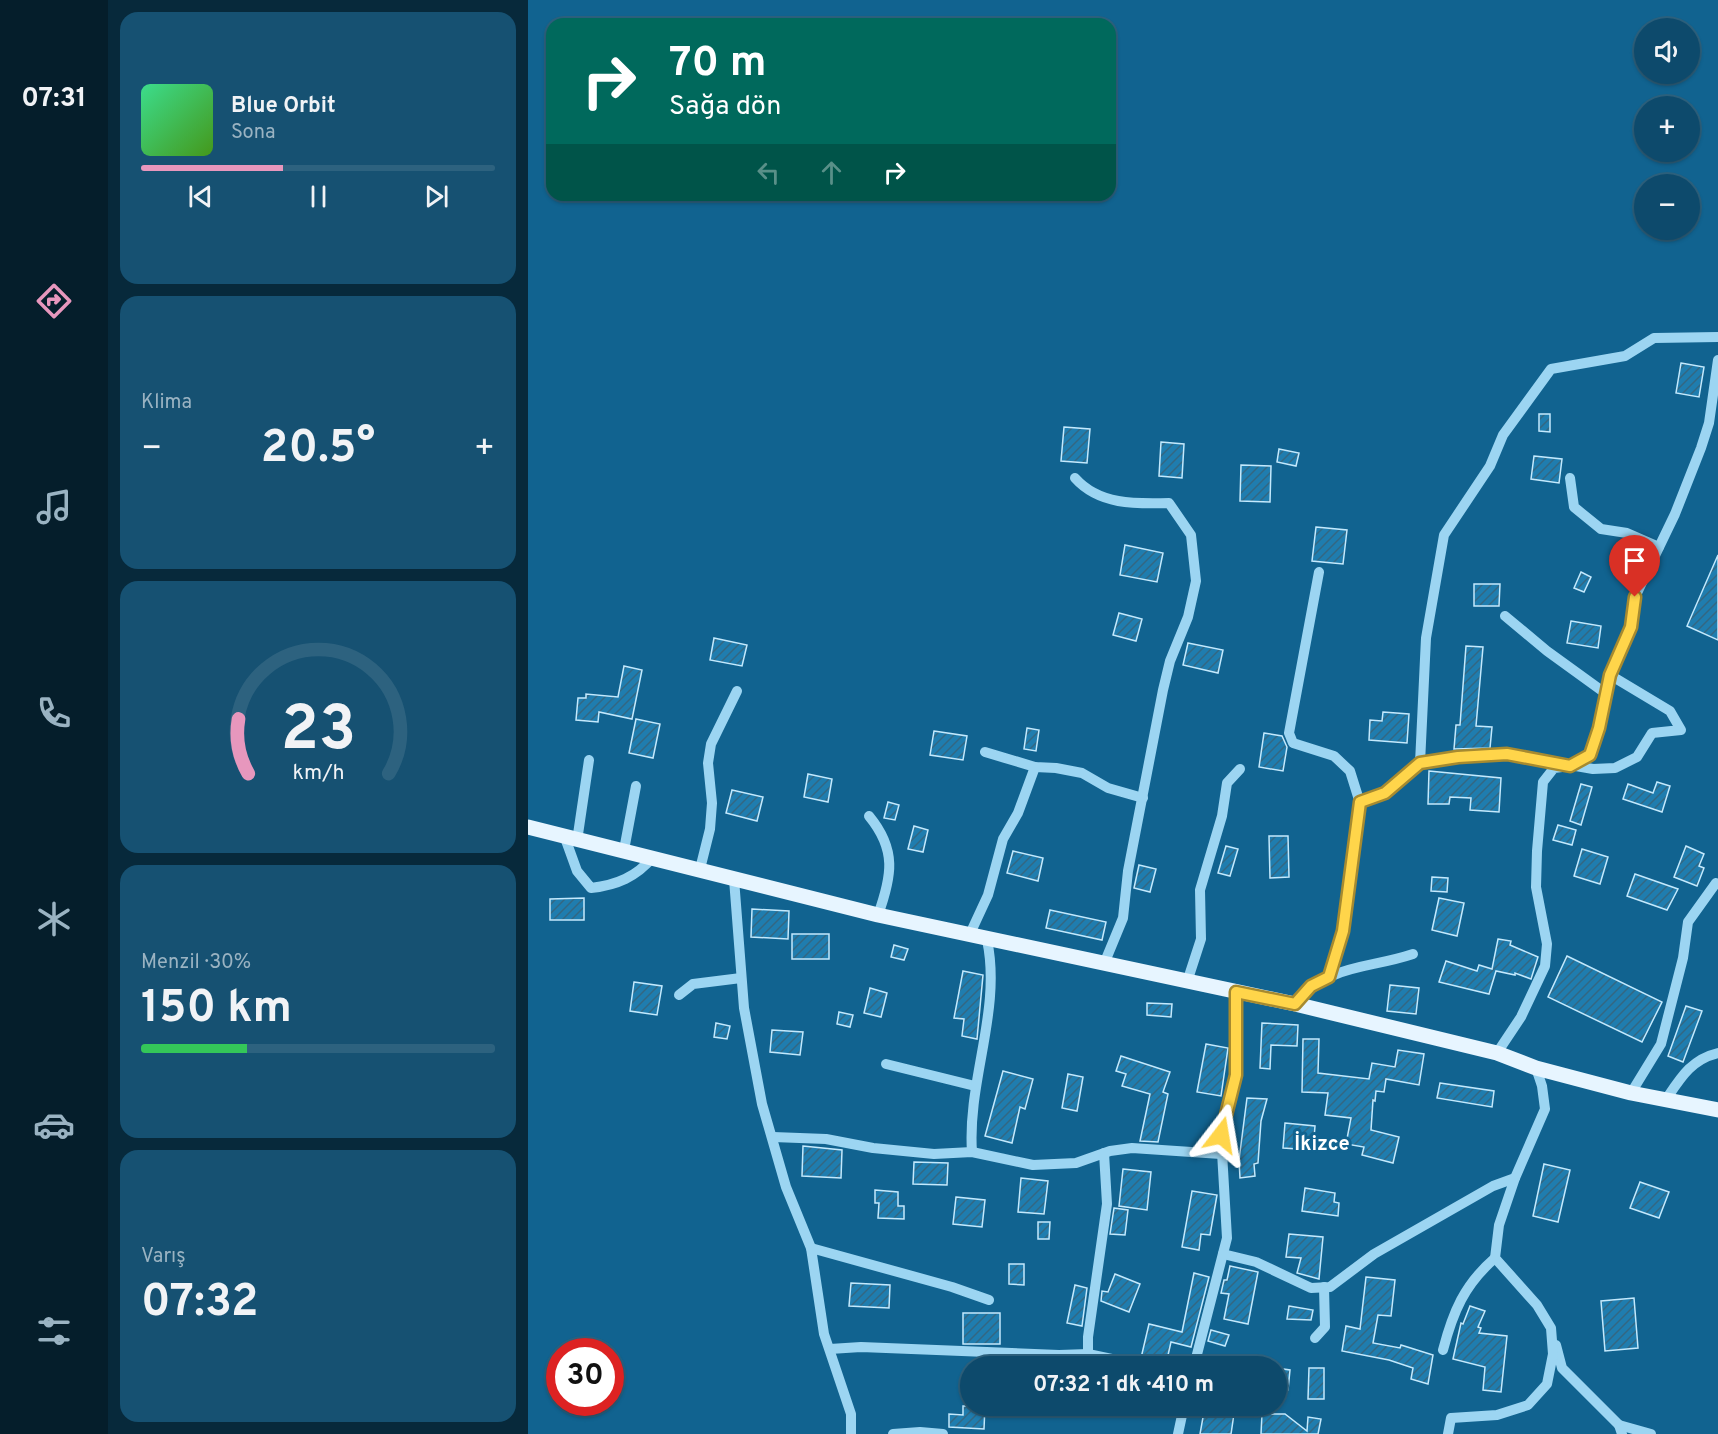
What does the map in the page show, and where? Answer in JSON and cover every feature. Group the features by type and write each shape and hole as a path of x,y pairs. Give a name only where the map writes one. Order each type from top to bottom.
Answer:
{"main road":[{"path":"528,827 654,856 878,915 1295,1004 1497,1053 1536,1068 1631,1093 1667,1098 1718,1110"}],"street":[{"path":"1420,763 1426,638 1444,535 1490,466 1503,435 1551,369 1625,356 1654,338 1718,337"},
{"path":"1497,1053 1521,1017 1545,966 1547,945 1536,887 1540,803 1544,782 1554,768 1570,766 1590,755 1599,728 1610,675 1631,627 1635,597 1701,448 1708,423 1718,360"},
{"path":"1076,478 1086,490 1115,501 1169,503 1191,535 1196,581 1188,616 1170,661 1128,871 1123,918 1104,964"},
{"path":"1570,478 1574,507 1601,529 1627,533 1659,546"},
{"path":"1319,572 1289,734 1293,743 1334,756 1350,771 1360,802 1343,931 1329,977"},
{"path":"1505,616 1531,639 1605,693"},
{"path":"1360,802 1385,793 1420,763 1458,757 1507,754 1593,769 1615,768 1637,757 1652,733 1681,730 1670,711 1610,675"},
{"path":"700,869 710,829 712,803 708,763 711,744 737,692"},
{"path":"985,752 1035,767 1082,773 1108,788 1143,798"},
{"path":"589,760 570,838 577,871 591,888 610,886 629,878 654,856"},
{"path":"969,936 988,895 1004,839 1018,813 1035,767"},
{"path":"1187,982 1201,939 1200,890 1222,816 1227,783 1240,769"},
{"path":"624,850 636,786"},
{"path":"869,816 882,832 888,848 888,886 878,915"},
{"path":"735,879 741,978 762,1104 786,1187 811,1248 815,1291 830,1349 851,1414 853,1434"},
{"path":"1631,1093 1661,1044 1683,958 1688,922 1716,882"},
{"path":"972,1152 971,1134 975,1086 990,1004 992,960 987,939"},
{"path":"1295,1004 1311,986 1350,968 1391,962 1413,954"},
{"path":"679,995 693,984 741,978"},
{"path":"1197,1356 1227,1238 1221,1135 1236,1075 1236,992"},
{"path":"1667,1098 1686,1069 1703,1056 1718,1053"},
{"path":"886,1064 975,1086"},
{"path":"1443,1350 1449,1325 1460,1299 1476,1274 1495,1258 1499,1225 1515,1178 1545,1109 1542,1086 1536,1068"},
{"path":"773,1137 826,1139 873,1148 934,1154 972,1152 1033,1165 1076,1163 1104,1153 1132,1148 1221,1154"},
{"path":"1088,1354 1088,1337 1107,1204 1104,1153"},
{"path":"1223,1254 1256,1262 1311,1288 1330,1287 1374,1254 1493,1186 1515,1178"},
{"path":"811,1248 952,1287 989,1300"},
{"path":"1495,1258 1537,1305 1551,1328 1562,1368 1620,1429 1651,1434"},
{"path":"1315,1338 1325,1327 1324,1287"},
{"path":"1448,1434 1451,1418 1497,1415 1528,1405 1547,1384 1553,1354 1551,1328"},
{"path":"830,1349 861,1347 1098,1356"},
{"path":"1178,1434 1182,1416"},
{"path":"893,1434 920,1432 943,1434"}],"building":[{"path":"1681,363 1704,367 1699,397 1676,393"},
{"path":"1539,414 1550,414 1550,432 1539,431"},
{"path":"1064,427 1090,429 1087,463 1061,461"},
{"path":"1161,442 1184,444 1182,478 1159,476"},
{"path":"1279,449 1299,453 1296,466 1277,462"},
{"path":"1534,456 1562,459 1559,483 1531,479"},
{"path":"1241,465 1271,466 1270,502 1240,501"},
{"path":"1316,527 1347,530 1343,564 1312,561"},
{"path":"1125,545 1163,553 1157,582 1120,575"},
{"path":"1718,555 1718,640 1687,626"},
{"path":"1581,572 1591,577 1584,592 1574,588"},
{"path":"1474,584 1500,584 1499,606 1474,606"},
{"path":"1119,613 1142,619 1136,641 1113,635"},
{"path":"1571,621 1601,626 1598,648 1567,643"},
{"path":"714,638 747,645 742,666 710,660"},
{"path":"1188,643 1223,650 1218,673 1183,665"},
{"path":"1466,646 1483,647 1476,726 1492,727 1490,748 1454,749 1456,725 1460,725"},
{"path":"624,666 642,670 632,719 599,712 598,722 576,720 578,698 586,698 586,694 618,697"},
{"path":"1383,712 1409,714 1407,743 1369,740 1370,720 1382,721"},
{"path":"636,719 660,724 653,758 629,753"},
{"path":"1027,728 1039,730 1036,751 1024,749"},
{"path":"934,731 967,736 963,760 930,755"},
{"path":"1264,733 1282,736 1287,747 1283,771 1259,767"},
{"path":"1429,771 1501,778 1499,812 1470,810 1471,798 1450,797 1449,804 1428,804"},
{"path":"808,774 832,779 828,802 804,797"},
{"path":"1657,782 1670,786 1662,812 1623,799 1628,784 1653,793"},
{"path":"1581,784 1592,787 1581,825 1570,821"},
{"path":"732,790 763,797 757,821 726,813"},
{"path":"888,802 899,805 895,820 884,818"},
{"path":"1558,825 1576,830 1572,845 1553,840"},
{"path":"914,826 928,830 923,852 908,849"},
{"path":"1269,836 1288,836 1289,877 1270,878"},
{"path":"1226,846 1238,849 1230,876 1218,873"},
{"path":"1686,846 1704,854 1699,866 1704,868 1697,886 1674,877"},
{"path":"1582,849 1608,857 1600,884 1574,876"},
{"path":"1013,851 1043,858 1038,881 1007,873"},
{"path":"1139,865 1156,869 1150,892 1134,888"},
{"path":"1635,874 1678,889 1667,910 1627,896"},
{"path":"1432,877 1448,878 1447,892 1431,891"},
{"path":"584,898 584,920 550,920 550,899"},
{"path":"1439,898 1464,903 1457,936 1432,930"},
{"path":"752,909 789,911 788,939 751,937"},
{"path":"1050,910 1106,922 1102,940 1046,928"},
{"path":"792,934 829,934 829,959 792,959"},
{"path":"1498,939 1511,941 1510,945 1538,957 1531,979 1515,973 1515,975 1496,971 1489,994 1439,982 1446,961 1477,971 1479,965 1492,969"},
{"path":"894,945 908,949 904,960 891,957"},
{"path":"1567,956 1662,1002 1642,1042 1548,997"},
{"path":"963,971 983,975 977,1039 962,1036 964,1019 954,1018"},
{"path":"634,982 662,986 657,1015 630,1011"},
{"path":"1390,985 1419,988 1416,1014 1387,1011"},
{"path":"870,988 887,993 881,1017 864,1013"},
{"path":"1147,1003 1172,1004 1171,1017 1147,1015"},
{"path":"1686,1006 1702,1011 1683,1062 1668,1056"},
{"path":"839,1012 853,1015 850,1027 837,1024"},
{"path":"716,1023 730,1026 727,1039 714,1037"},
{"path":"1262,1023 1298,1025 1297,1046 1271,1045 1270,1069 1260,1068"},
{"path":"772,1030 803,1032 800,1055 770,1052"},
{"path":"1303,1039 1319,1039 1318,1073 1369,1079 1372,1063 1395,1067 1398,1050 1424,1054 1419,1085 1386,1079 1384,1092 1376,1091 1375,1101 1373,1100 1371,1130 1399,1137 1393,1163 1362,1155 1364,1147 1346,1144 1351,1118 1325,1115 1328,1093 1302,1092"},
{"path":"1206,1044 1228,1048 1221,1096 1197,1092"},
{"path":"1121,1056 1170,1072 1163,1092 1168,1094 1158,1142 1140,1141 1150,1094 1122,1086 1126,1074 1116,1071"},
{"path":"1003,1071 1033,1079 1025,1109 1020,1107 1012,1143 985,1136"},
{"path":"1068,1074 1083,1077 1077,1111 1062,1108"},
{"path":"1440,1083 1494,1091 1492,1107 1437,1098"},
{"path":"1247,1098 1267,1099 1261,1121 1258,1163 1254,1164 1255,1176 1240,1178 1239,1160"},
{"path":"1285,1123 1315,1126 1313,1150 1283,1148"},
{"path":"803,1146 842,1150 841,1178 802,1176"},
{"path":"914,1162 948,1163 947,1185 913,1184"},
{"path":"1544,1164 1570,1170 1558,1222 1533,1216"},
{"path":"1123,1169 1151,1172 1147,1210 1119,1206"},
{"path":"1021,1178 1048,1181 1044,1214 1018,1212"},
{"path":"1640,1182 1669,1192 1659,1218 1630,1208"},
{"path":"1305,1188 1335,1193 1334,1202 1339,1203 1338,1216 1302,1211"},
{"path":"875,1190 898,1192 898,1206 904,1206 904,1219 878,1218 879,1203 875,1203"},
{"path":"1192,1191 1217,1195 1210,1235 1201,1234 1199,1250 1182,1247"},
{"path":"956,1197 985,1200 982,1227 953,1224"},
{"path":"1114,1208 1128,1210 1125,1235 1110,1234"},
{"path":"1038,1222 1050,1222 1049,1239 1038,1239"},
{"path":"1289,1234 1323,1237 1319,1279 1297,1273 1301,1258 1286,1257"},
{"path":"1009,1264 1024,1264 1024,1285 1009,1284"},
{"path":"1230,1266 1258,1272 1248,1324 1224,1319 1229,1294 1221,1293"},
{"path":"1194,1273 1209,1277 1191,1347 1171,1342 1168,1356 1141,1356 1149,1324 1182,1332"},
{"path":"1115,1274 1140,1284 1129,1312 1101,1301 1102,1291 1108,1292"},
{"path":"1366,1277 1395,1280 1391,1316 1378,1315 1373,1343 1400,1348 1401,1345 1433,1355 1428,1384 1411,1379 1413,1368 1389,1360 1342,1351 1346,1326 1360,1329"},
{"path":"851,1283 890,1285 889,1308 849,1306"},
{"path":"1075,1285 1087,1288 1082,1326 1067,1323"},
{"path":"1634,1298 1638,1348 1605,1351 1601,1301"},
{"path":"1289,1306 1313,1310 1311,1320 1287,1319"},
{"path":"1470,1306 1485,1311 1478,1327 1481,1328 1479,1333 1507,1336 1501,1392 1483,1390 1485,1367 1453,1359 1461,1323 1463,1324"},
{"path":"963,1313 1000,1313 1000,1344 963,1344"},
{"path":"1211,1330 1229,1335 1225,1346 1208,1341"},
{"path":"1309,1368 1324,1368 1324,1399 1308,1399"},
{"path":"1287,1370 1290,1370 1287,1390"},
{"path":"949,1414 985,1416 984,1429 949,1427"},
{"path":"1203,1416 1234,1416 1231,1434 1200,1434"},
{"path":"1262,1416 1287,1416 1307,1431 1308,1417 1321,1419 1318,1434 1261,1434"}],"district":[{"name":"İkizce","path":"1322,1143"}],"route":[{"path":"1221,1135 1236,1075 1238,1021 1236,992 1295,1004 1311,986 1329,977 1343,931 1360,802 1385,793 1420,763 1458,757 1507,754 1570,766 1590,755 1599,728 1610,675 1631,627 1635,597"}]}
